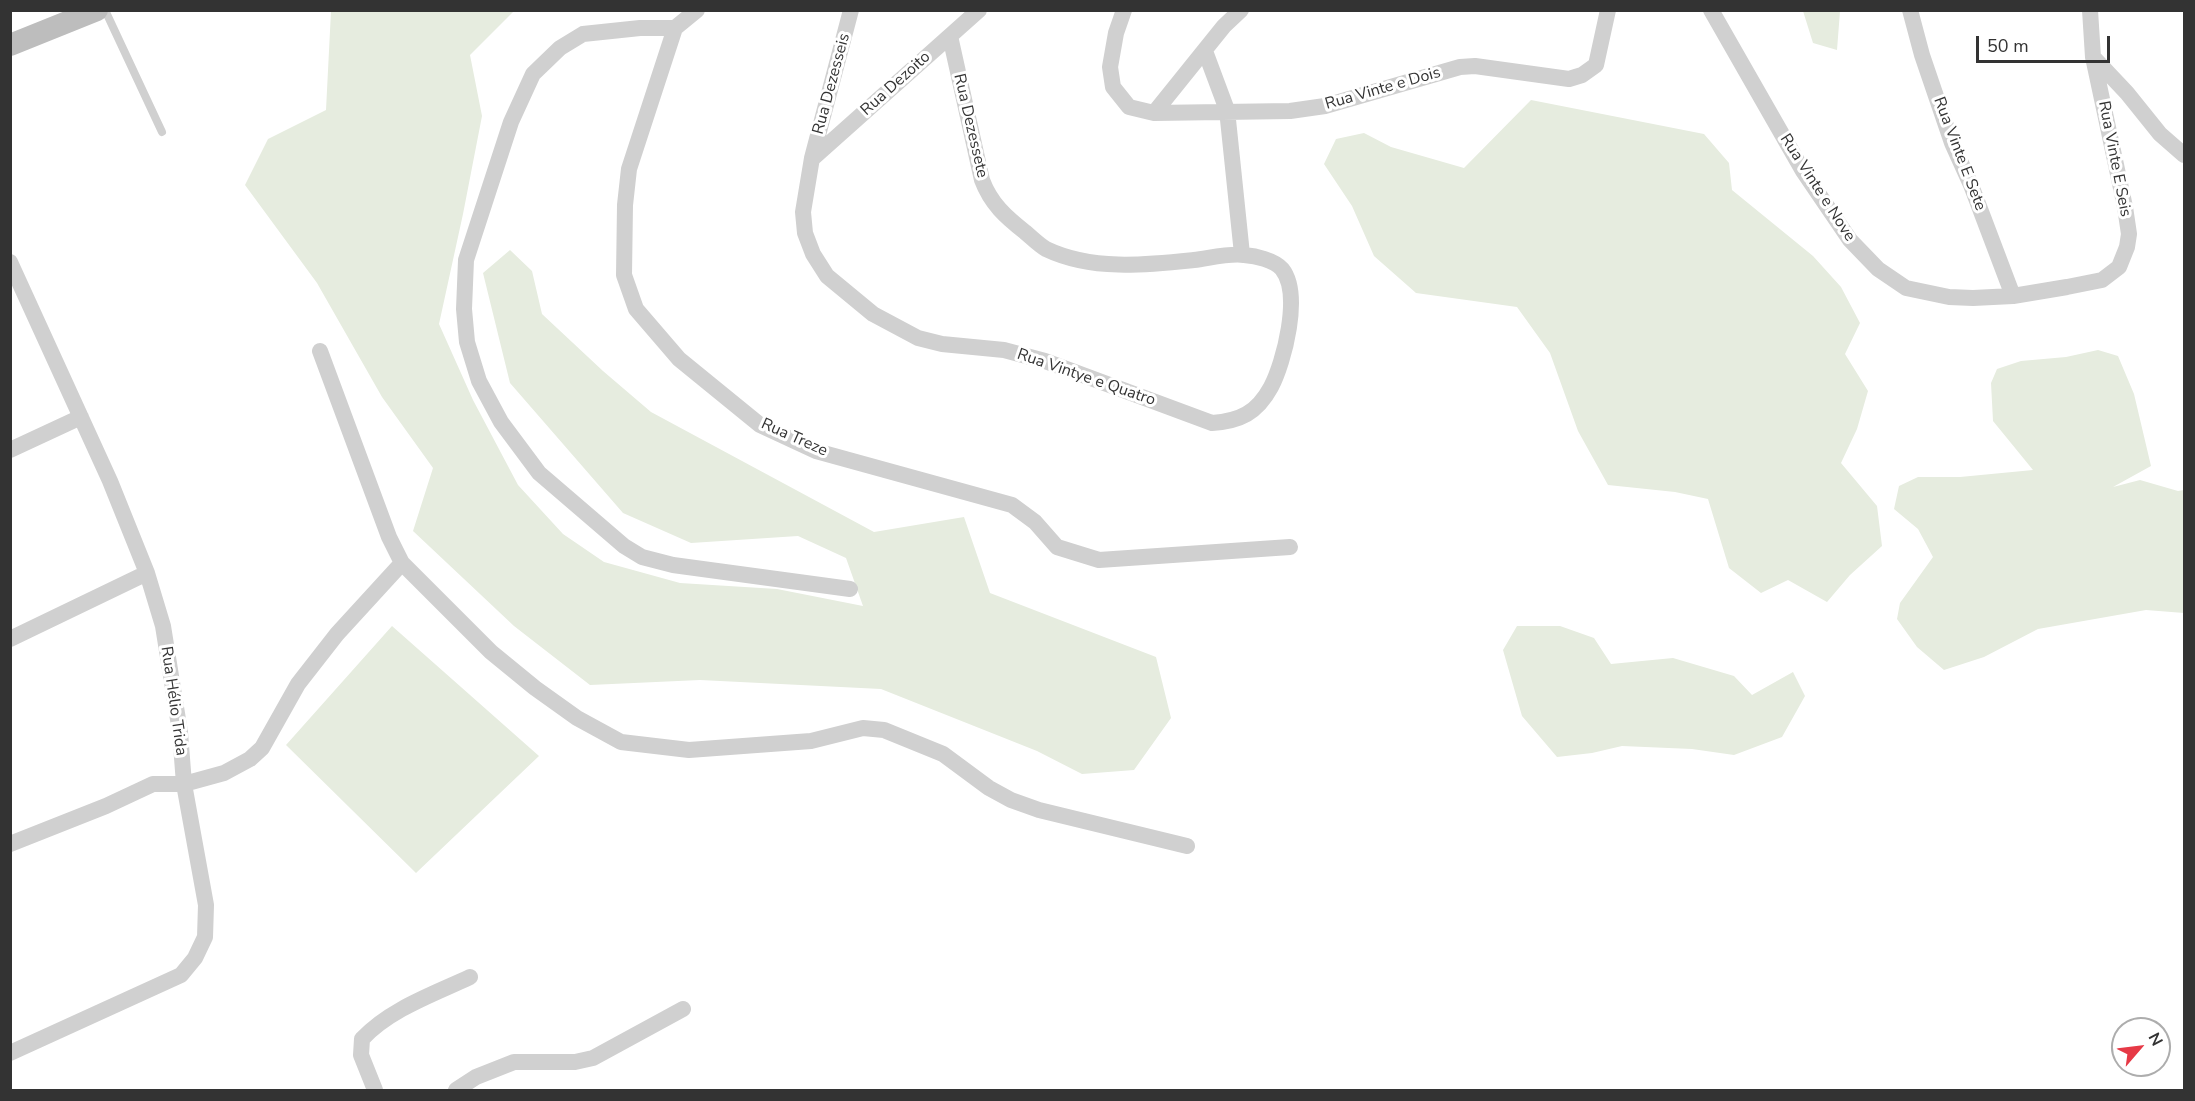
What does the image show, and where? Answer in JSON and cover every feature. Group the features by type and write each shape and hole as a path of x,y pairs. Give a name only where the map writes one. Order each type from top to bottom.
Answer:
{"street":[{"path":"10,45 97,10"},
{"path":"697,10 675,28 640,28 584,34 560,48 533,74 511,122 466,260 464,309 467,342 479,381 501,422 539,473 624,546 642,557 673,565 850,589"},
{"name":"Rua Dezesseis","path":"812,158 851,10"},
{"name":"Rua Dezoito","path":"812,158 979,10"},
{"name":"Rua Vinte e Dois","path":"1124,10 1116,33 1110,67 1113,87 1129,107 1154,113 1227,110 1290,111 1325,106 1460,67 1476,66 1569,79 1582,75 1596,65 1608,10"},
{"path":"1154,113 1224,26 1241,10"},
{"name":"Rua Vinte e Nove","path":"1711,10 1803,171 1850,240 1878,268 1906,288 1949,297 2013,296"},
{"name":"Rua Vinte E Sete","path":"1910,10 1922,55 1952,143 1971,185 2013,296"},
{"name":"Rua Vinte E Seis","path":"2013,296 2102,280 2119,267 2127,247 2125,207 2093,57 2090,10"},
{"name":"Rua Treze","path":"675,28 629,169 623,245 624,275 636,309 679,359 760,425 816,451 1012,505 1035,522 1057,547 1099,560 1290,547"},
{"name":"Rua Dezessete","path":"950,36 987,194 1000,212 1045,248 1076,260 1108,264 1147,265 1242,254"},
{"path":"1205,51 1227,110 1242,254"},
{"name":"Rua Vinte E Seis","path":"2093,57 2127,93 2160,134 2184,155"},
{"name":"Rua Vintye e Quatro","path":"812,158 803,212 805,233 813,255 827,276 873,314 918,338 942,344 1004,350 1045,361 1212,423 1233,422 1254,409 1264,399 1275,381 1284,356 1290,311 1287,278 1280,267 1273,263 1242,254"},
{"name":"Rua Hélio Trida","path":"10,262 111,481 147,573 163,627 180,732 184,784 206,905 205,937 195,958 181,975 10,1053"},
{"path":"320,351 389,537 402,563 491,652 577,718 621,742 689,750 811,741 863,728 884,730 943,754 989,788 1011,800 1039,810 1187,846"},
{"path":"10,450 81,417"},
{"path":"10,844 106,806 153,784 184,784 225,773 250,759 262,748 298,684 337,634 402,563"},
{"path":"10,639 147,573"},
{"path":"375,1090 361,1055 362,1039 371,1029 402,1010 470,976"},
{"path":"456,1090 476,1077 514,1062 574,1062 593,1058 683,1009"}],"lane":[{"path":"105,10 162,132"}],"shaded area":[{"path":"331,11 514,11 470,55 482,116 439,324 473,400 518,485 563,534 604,562 680,583 777,589 863,606 846,558 798,536 691,543 623,513 510,383 483,273 510,250 532,271 542,314 651,412 874,532 964,517 990,593 1156,657 1171,718 1134,770 1082,774 1037,751 881,689 700,680 590,685 514,626 413,531 433,468 382,397 317,283 245,185 268,139 326,110"},
{"path":"1803,11 1840,11 1837,50 1813,43"},
{"path":"1531,100 1704,134 1729,163 1732,190 1813,256 1841,287 1860,323 1845,354 1868,391 1857,429 1841,463 1877,506 1882,546 1850,575 1827,602 1788,580 1761,593 1729,568 1708,499 1675,492 1608,485 1578,431 1550,353 1517,307 1416,293 1374,256 1352,206 1324,164 1336,139 1364,133 1391,147 1464,168"},
{"path":"2098,350 2118,356 2134,394 2151,466 2113,487 2140,480 2178,491 2184,490 2184,613 2146,610 2038,629 1984,657 1944,670 1917,647 1897,619 1900,603 1933,557 1918,529 1894,509 1899,486 1918,477 1960,477 2033,470 1993,421 1991,383 1997,369 2021,361 2066,357"},
{"path":"392,626 539,756 416,873 286,745"},
{"path":"1517,626 1560,626 1594,638 1611,664 1673,658 1734,676 1752,695 1793,672 1805,696 1782,737 1734,755 1692,749 1622,746 1592,753 1557,757 1522,716 1503,650"}]}
